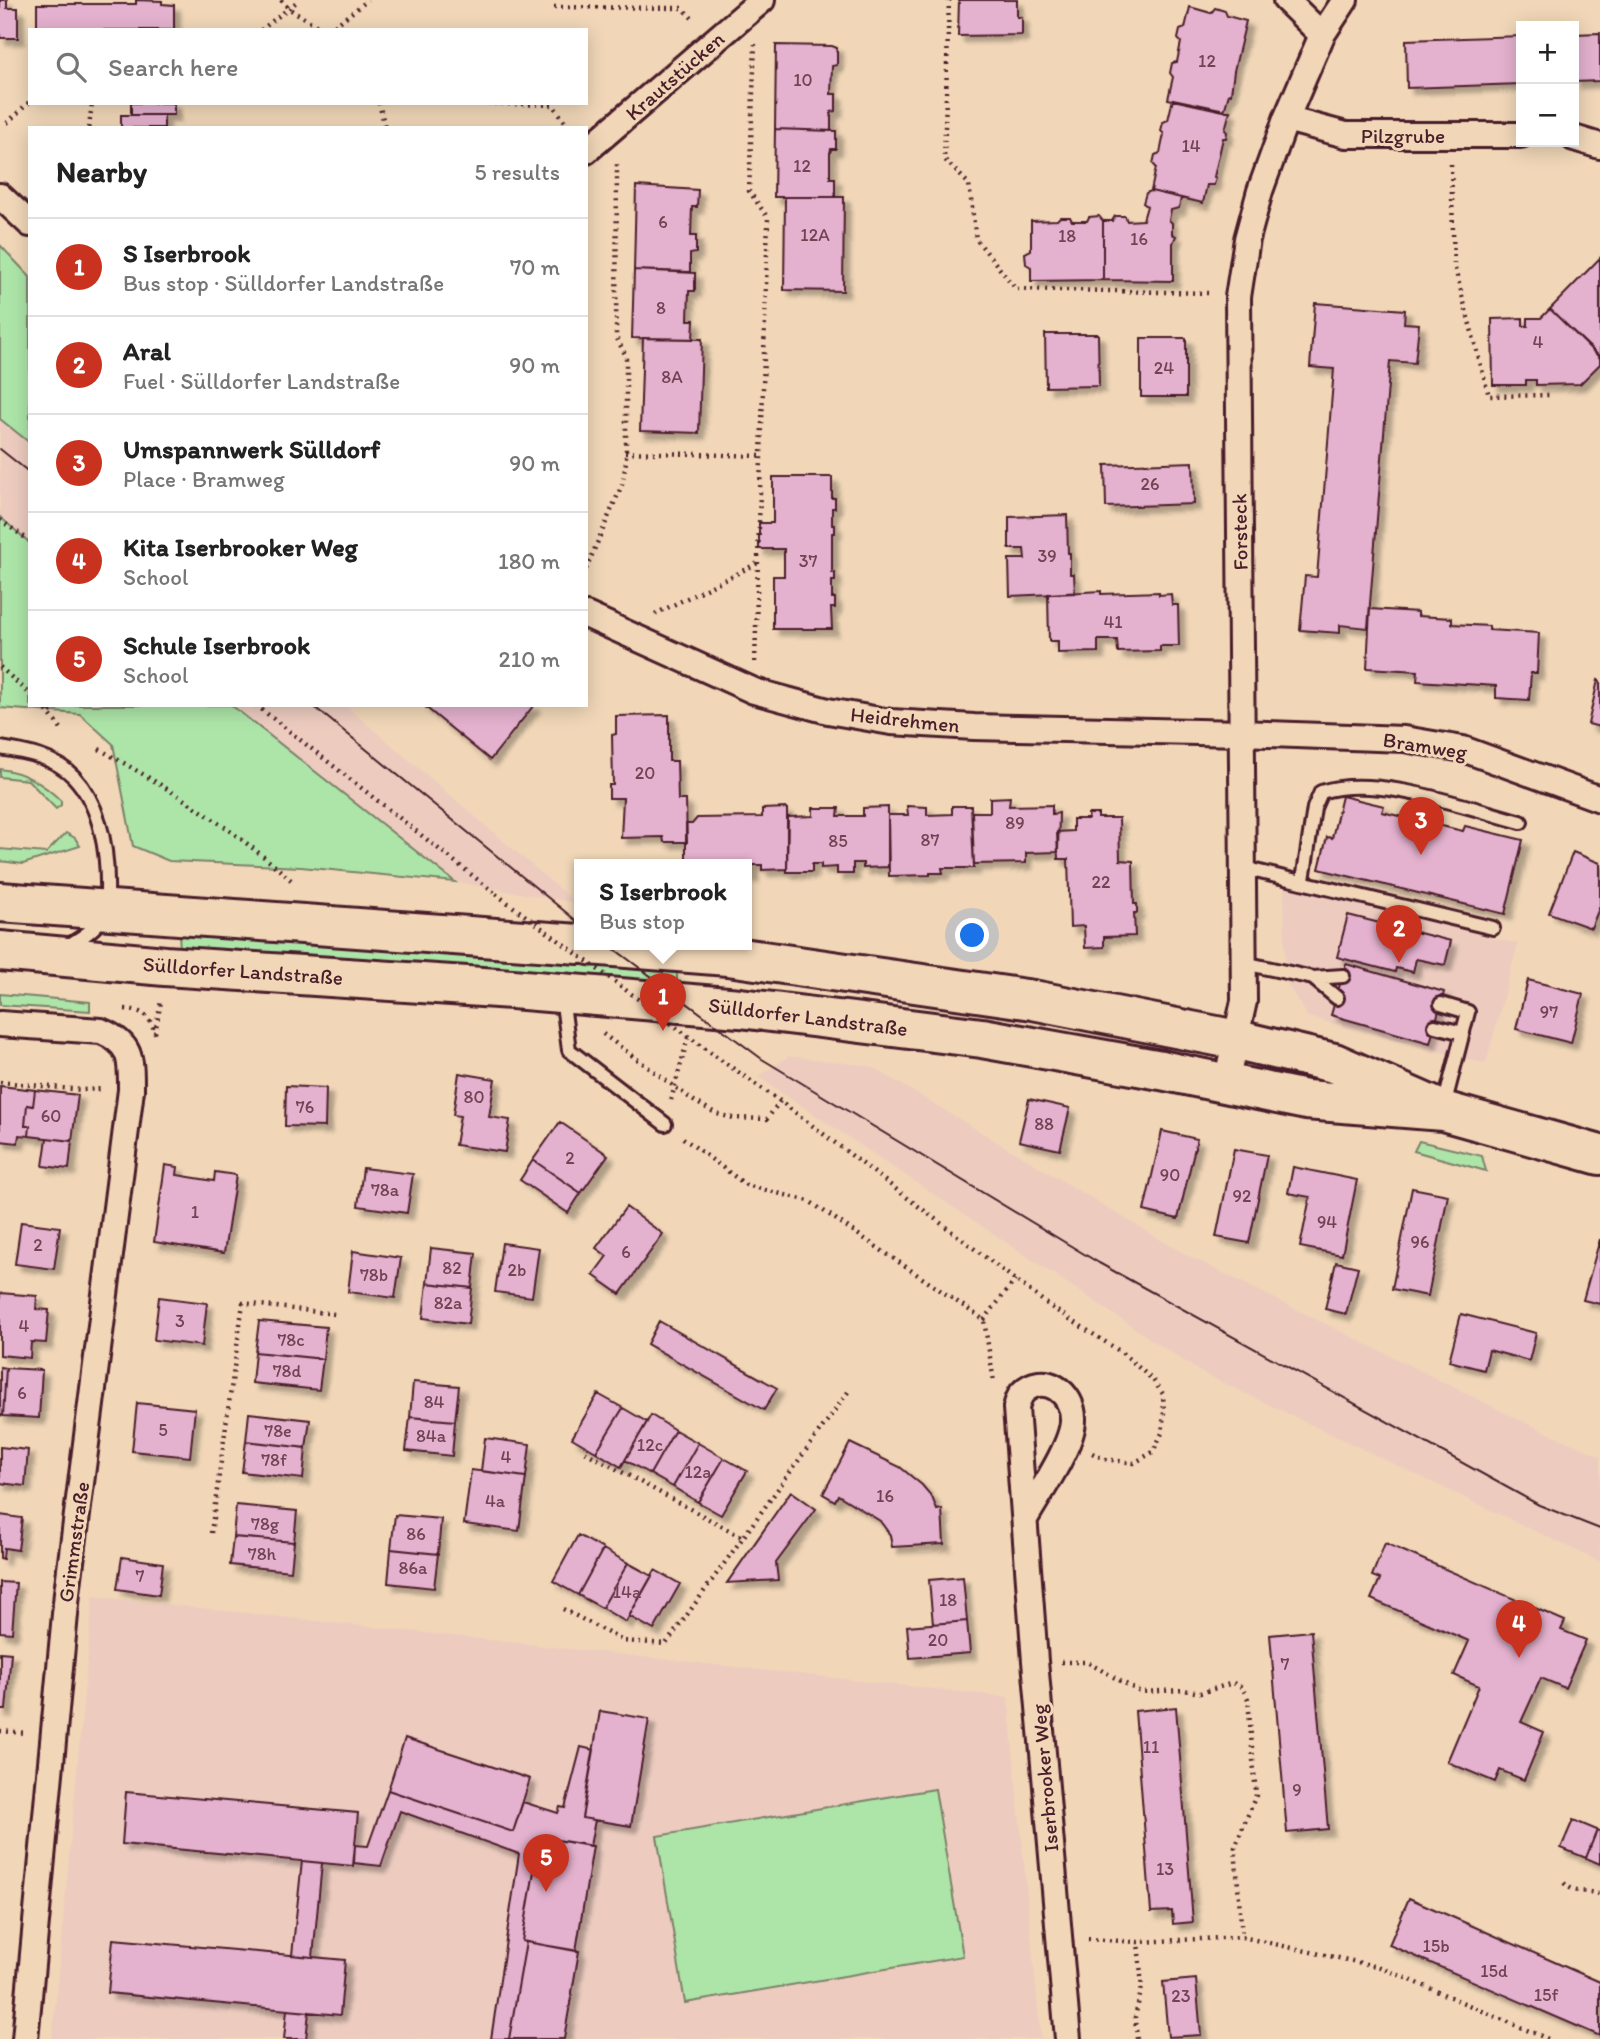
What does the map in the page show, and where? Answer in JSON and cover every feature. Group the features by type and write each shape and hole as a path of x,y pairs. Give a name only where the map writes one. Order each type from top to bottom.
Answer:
{"main road":[{"path":"0,902 574,944"},
{"name":"Sülldorfer Landstraße","path":"652,950 727,956 994,994 1237,1040 1334,1063 1443,1111 1600,1155"},
{"name":"Sülldorfer Landstraße","path":"0,951 178,967 562,992 740,1008 982,1038 1306,1100 1443,1111"}],"street":[{"name":"Krautstücken","path":"594,145 762,0"},
{"path":"1286,0 1322,35"},
{"name":"Forsteck","path":"1226,1083 1244,1002 1238,297 1250,227 1260,191 1286,119 1322,35 1345,0"},
{"name":"Pilzgrube","path":"1286,119 1346,135 1516,135"},
{"path":"1579,140 1600,146"},
{"path":"0,196 28,222"},
{"name":"Heidrehmen","path":"588,616 754,691 828,710 891,722 974,727 1242,733"},
{"name":"Bramweg","path":"1242,733 1404,739 1464,749 1600,799"},
{"name":"Grimmstraße","path":"0,1024 101,1031 116,1037 126,1047 131,1064 131,1090 67,1593 25,2039"},
{"name":"Iserbrooker Weg","path":"1026,1517 1070,1441 1072,1405 1065,1393 1051,1385 1035,1385 1021,1394 1016,1408 1068,2039"}],"lane":[{"path":"0,748 52,761 73,776 90,799 98,823 108,870 106,911 79,940 47,955"},
{"path":"1303,880 1314,808 1321,792 1338,786 1369,786 1422,796 1521,822"},
{"path":"1243,868 1303,880 1493,928"},
{"path":"1244,962 1313,978 1343,976"},
{"path":"1313,978 1337,998"},
{"path":"562,992 569,1050 664,1124"},
{"path":"1441,1004 1468,1012 1443,1111"},
{"path":"1435,1026 1463,1033"}],"path":[{"path":"282,0 288,8 323,28"},
{"path":"263,28 299,0"},
{"path":"330,28 368,0"},
{"path":"949,0 944,159 970,184 976,239 1016,289 1212,292 1238,297"},
{"path":"554,7 682,8 716,42"},
{"path":"739,20 755,40 750,191 768,218 754,691"},
{"path":"7,123 28,103"},
{"path":"89,126 92,105"},
{"path":"379,105 385,126"},
{"path":"553,105 569,126"},
{"path":"1450,136 1454,265 1489,396 1552,395"},
{"path":"588,564 622,485 626,462 626,356 616,337 617,159 594,145"},
{"path":"625,452 761,456"},
{"path":"0,520 28,540"},
{"path":"620,632 758,563"},
{"path":"0,667 28,692"},
{"path":"45,707 64,732"},
{"path":"50,712 59,707"},
{"path":"259,707 496,894 780,1101 1051,1307 1121,1352 1153,1380 1163,1394 1162,1433 1153,1452 1134,1463 1104,1459 1070,1441"},
{"path":"99,749 169,789 256,849 291,880"},
{"path":"155,1034 160,1010"},
{"path":"593,1026 675,1087 717,1114 733,1118 768,1119 780,1101"},
{"path":"689,1033 664,1124 746,1185 808,1201 984,1320 995,1380 993,1388"},
{"path":"0,1082 82,1090 112,1088"},
{"path":"984,1320 1016,1279"},
{"path":"211,1533 243,1303 335,1314"},
{"path":"563,1609 623,1641 666,1644 848,1392"},
{"path":"585,1452 742,1537"},
{"path":"1035,1661 1087,1662 1140,1692 1184,1690 1200,1693 1233,1683 1242,1686 1248,1699 1256,1795 1236,1847 1242,1937"},
{"path":"0,1731 36,1734"},
{"path":"1564,1883 1578,1892 1592,1891 1600,1895"},
{"path":"1059,1937 1138,1942 1242,1937 1380,1967 1548,2039"},
{"path":"1137,2039 1135,2017 1142,1987 1138,1942"}],"shaded area":[{"path":"0,419 28,441 28,541 0,517"},
{"path":"234,707 347,707 574,903 455,882"},
{"path":"1284,886 1518,944 1486,1064 1308,1017 1285,981"},
{"path":"789,1056 871,1066 1183,1253 1520,1420 1600,1456 1600,1562 1200,1372 758,1077"},
{"path":"93,1596 1008,1697 1041,2039 52,2039"}],"green space":[{"path":"0,245 28,275 28,441 0,419"},
{"path":"0,517 28,541 28,707 234,707 455,882 301,867 169,861 133,846 113,744 80,714 0,708"},
{"path":"0,769 41,784 61,801 61,805 56,809 28,780 0,777"},
{"path":"66,833 75,838 80,846 23,864 0,861 0,849 46,853"},
{"path":"179,934 304,941 677,971 677,982 180,949"},
{"path":"0,994 90,1002 90,1011 0,1005"},
{"path":"1419,1141 1482,1156 1486,1171 1414,1151"},
{"path":"935,1789 963,1956 685,2003 657,1836"}],"building":[{"path":"0,0 7,0 7,8 18,8 18,38 0,38"},
{"path":"136,0 162,1 162,4 174,5 174,28 37,28 37,4 136,4"},
{"path":"959,0 1017,0 1017,17 1022,17 1022,35 958,36"},
{"path":"1190,7 1211,13 1215,8 1225,11 1227,16 1246,21 1231,94 1224,111 1168,99 1173,77 1170,73 1172,63 1177,62 1181,42 1178,39 1180,30 1185,28"},
{"path":"1600,33 1600,81 1579,82 1579,34"},
{"path":"1516,36 1516,84 1407,88 1406,40"},
{"path":"776,45 837,48 837,65 832,66 831,94 836,94 836,111 831,112 831,131 775,129"},
{"path":"1173,99 1230,111 1214,185 1207,185 1203,203 1151,191 1156,167 1153,164 1155,155 1160,153 1164,134 1161,131 1163,122 1168,120"},
{"path":"131,105 174,105 174,115 131,115"},
{"path":"121,115 164,115 164,126 121,126"},
{"path":"775,129 836,131 836,149 831,149 830,153 830,178 835,178 835,197 774,197"},
{"path":"636,186 698,190 697,207 692,207 691,236 696,236 696,253 690,254 690,272 634,270"},
{"path":"1151,191 1181,198 1179,208 1171,210 1169,220 1172,223 1172,234 1176,236 1173,243 1173,281 1103,280 1103,221 1112,221 1115,216 1125,216 1127,221 1143,220 1147,206 1143,203 1146,193"},
{"path":"785,197 844,197 843,291 784,290"},
{"path":"1099,216 1103,221 1103,280 1031,281 1031,267 1026,264 1025,253 1031,250 1031,221 1070,217 1072,221 1087,221 1089,217"},
{"path":"1600,258 1600,357 1550,309"},
{"path":"634,270 695,273 695,291 689,291 688,320 694,320 693,339 632,338"},
{"path":"1315,303 1405,310 1404,323 1419,324 1415,363 1390,361 1368,628 1340,625 1340,633 1300,630 1305,576 1317,577 1334,369 1310,367"},
{"path":"1550,309 1600,358 1600,364 1580,384 1536,385 1536,380 1526,380 1526,385 1493,385 1492,319 1523,318 1523,326 1528,326 1528,318 1541,318"},
{"path":"1045,334 1098,334 1099,386 1046,387"},
{"path":"643,338 702,339 699,433 640,431"},
{"path":"1141,338 1186,338 1186,397 1141,397"},
{"path":"1193,462 1194,504 1106,507 1105,465"},
{"path":"773,477 832,477 835,508 832,508 832,525 835,525 835,533 832,533 832,573 835,573 835,581 832,581 832,598 835,598 835,608 831,608 832,629 773,629 773,576 784,576 784,549 759,549 759,523 773,523"},
{"path":"1067,515 1070,574 1074,574 1075,593 1010,596 1009,559 1025,559 1024,549 1009,549 1009,517"},
{"path":"1101,591 1101,594 1171,594 1172,605 1178,605 1179,646 1160,646 1160,651 1118,652 1117,640 1098,640 1098,652 1058,653 1058,641 1049,641 1048,594"},
{"path":"1370,609 1418,612 1418,616 1452,618 1452,624 1489,626 1489,630 1539,633 1537,673 1531,673 1529,700 1496,698 1496,686 1417,681 1418,671 1367,668"},
{"path":"1598,680 1600,681 1600,727 1588,724"},
{"path":"425,707 532,707 490,760"},
{"path":"669,715 669,761 677,761 678,800 686,800 687,842 664,842 663,837 621,838 623,798 609,798 609,785 613,785 612,735 616,734 616,716"},
{"path":"1342,796 1384,806 1382,812 1463,831 1465,826 1523,840 1505,914 1319,869 1327,837 1332,838"},
{"path":"1010,797 1009,806 1052,805 1052,814 1059,813 1058,852 1026,853 1026,863 974,864 972,812 990,812 990,798"},
{"path":"907,806 927,807 927,815 952,814 952,806 971,806 974,868 942,868 943,873 930,875 889,876 888,815 908,815"},
{"path":"888,807 888,867 863,868 863,863 853,863 853,874 837,874 837,867 821,868 821,864 812,864 812,872 787,872 788,817 813,816 813,808 839,808 838,816 863,816 863,808"},
{"path":"787,808 787,869 762,870 762,865 752,865 752,859 686,859 686,824 692,824 697,818 762,817 762,809"},
{"path":"1088,814 1098,814 1098,818 1119,818 1120,860 1133,861 1134,904 1137,904 1137,913 1134,913 1135,936 1104,937 1104,947 1085,948 1084,926 1070,927 1068,859 1058,859 1057,832 1073,831 1073,819 1088,819"},
{"path":"1573,852 1600,863 1600,906 1591,928 1549,913"},
{"path":"1348,915 1451,941 1445,965 1416,959 1413,972 1396,968 1395,972 1337,957"},
{"path":"1346,964 1444,992 1430,1043 1331,1015"},
{"path":"1528,980 1583,994 1571,1043 1516,1029"},
{"path":"459,1073 495,1079 489,1117 510,1120 505,1152 455,1145 460,1116 453,1115"},
{"path":"0,1086 35,1090 33,1106 27,1105 25,1126 30,1126 29,1136 19,1135 18,1143 0,1141"},
{"path":"286,1086 326,1088 325,1127 285,1126"},
{"path":"35,1090 78,1095 72,1141 29,1136 30,1126 25,1126 27,1105 33,1106"},
{"path":"1029,1099 1070,1108 1060,1150 1019,1141"},
{"path":"560,1122 608,1155 581,1193 533,1160"},
{"path":"1162,1131 1197,1139 1178,1219 1144,1211"},
{"path":"47,1138 72,1141 69,1169 43,1166"},
{"path":"1234,1149 1267,1155 1249,1243 1216,1237"},
{"path":"533,1160 581,1193 568,1213 520,1180"},
{"path":"165,1165 178,1167 177,1175 214,1181 215,1172 236,1175 224,1253 154,1242"},
{"path":"1293,1167 1357,1180 1342,1255 1300,1247 1310,1197 1288,1193"},
{"path":"363,1168 413,1174 407,1213 358,1206"},
{"path":"1412,1188 1448,1195 1428,1296 1392,1289"},
{"path":"626,1207 663,1234 620,1294 593,1275 607,1256 596,1248"},
{"path":"21,1222 60,1227 54,1269 15,1264"},
{"path":"1600,1239 1600,1304 1583,1300"},
{"path":"502,1243 539,1248 532,1297 495,1292"},
{"path":"431,1248 476,1253 472,1288 427,1283"},
{"path":"353,1251 401,1258 395,1298 348,1292"},
{"path":"1336,1262 1358,1267 1346,1314 1325,1309"},
{"path":"427,1283 472,1288 468,1324 423,1318"},
{"path":"0,1293 37,1296 36,1309 49,1310 46,1343 31,1342 30,1358 0,1355"},
{"path":"159,1297 207,1303 202,1346 154,1340"},
{"path":"1461,1314 1536,1333 1529,1361 1489,1350 1484,1370 1449,1361"},
{"path":"259,1321 326,1327 323,1359 255,1352"},
{"path":"659,1321 777,1388 764,1410 647,1344"},
{"path":"255,1352 323,1359 319,1390 252,1383"},
{"path":"0,1367 6,1368 3,1416 0,1415"},
{"path":"6,1368 42,1370 39,1418 3,1416"},
{"path":"413,1382 459,1386 455,1421 410,1417"},
{"path":"598,1394 623,1408 596,1452 572,1438"},
{"path":"137,1403 195,1409 190,1457 132,1451"},
{"path":"623,1408 647,1422 621,1467 596,1452"},
{"path":"249,1413 310,1420 306,1448 246,1441"},
{"path":"651,1415 675,1430 650,1474 625,1460"},
{"path":"410,1417 455,1421 452,1456 406,1451"},
{"path":"675,1430 698,1443 673,1487 650,1474"},
{"path":"485,1438 530,1444 526,1477 481,1471"},
{"path":"246,1441 306,1448 303,1479 242,1472"},
{"path":"698,1443 724,1458 698,1502 673,1487"},
{"path":"850,1443 900,1467 922,1485 932,1497 937,1510 942,1509 944,1544 892,1547 890,1535 880,1521 838,1495 835,1501 823,1494"},
{"path":"0,1447 28,1450 25,1486 0,1483"},
{"path":"724,1458 747,1471 721,1515 698,1502"},
{"path":"471,1470 526,1477 519,1531 464,1524"},
{"path":"791,1491 816,1509 776,1563 778,1580 727,1583"},
{"path":"236,1505 297,1511 294,1542 233,1537"},
{"path":"0,1515 22,1518 18,1550 4,1548 3,1559 0,1558"},
{"path":"395,1515 441,1519 438,1554 391,1549"},
{"path":"578,1535 603,1549 578,1595 553,1581"},
{"path":"233,1537 294,1542 291,1571 230,1565"},
{"path":"1385,1543 1565,1621 1561,1630 1586,1640 1565,1688 1541,1678 1521,1722 1544,1732 1524,1780 1500,1770 1495,1782 1447,1762 1479,1686 1454,1675 1469,1641 1371,1599 1380,1579 1372,1576"},
{"path":"391,1549 438,1554 434,1588 388,1583"},
{"path":"603,1549 628,1563 602,1608 578,1595"},
{"path":"122,1557 163,1563 159,1595 117,1589"},
{"path":"628,1563 652,1576 626,1622 602,1608"},
{"path":"655,1570 680,1584 654,1630 629,1616"},
{"path":"963,1577 967,1621 933,1624 929,1580"},
{"path":"0,1582 16,1583 12,1633 0,1632"},
{"path":"967,1621 970,1653 910,1658 907,1626"},
{"path":"1311,1631 1328,1829 1287,1833 1270,1635"},
{"path":"0,1652 11,1653 6,1710 0,1710"},
{"path":"1176,1707 1193,1922 1173,1924 1172,1911 1151,1912 1135,1711"},
{"path":"600,1711 649,1719 631,1826 582,1818"},
{"path":"405,1738 530,1779 513,1832 388,1790"},
{"path":"581,1747 594,1750 582,1818 595,1820 590,1846 540,1837 509,2039 491,2039 519,1854 400,1811 381,1866 354,1863 355,1845 368,1846 388,1790 513,1832 523,1802 558,1813 560,1807 565,1808"},
{"path":"126,1792 358,1813 353,1866 122,1844"},
{"path":"1573,1820 1597,1830 1586,1858 1561,1848"},
{"path":"1597,1830 1600,1831 1600,1864 1586,1858"},
{"path":"540,1837 593,1846 576,1951 522,1941"},
{"path":"302,1861 322,1863 313,1957 292,1955"},
{"path":"1409,1898 1600,1982 1600,2036 1389,1945"},
{"path":"113,1939 345,1960 340,2015 108,1993"},
{"path":"526,1942 579,1951 564,2039 509,2039"},
{"path":"1196,1979 1201,2035 1168,2037 1163,1982"},
{"path":"287,2010 309,2012 306,2039 284,2039"}],"tram line":[{"path":"0,449 28,471"},
{"path":"314,707 574,919"},
{"path":"616,950 762,1059 1099,1263 1539,1505 1600,1529"}],"place":[{"name":"Umspannwerk Sülldorf","path":"1421,855"},
{"name":"Aral","path":"1399,963"},
{"name":"S Iserbrook","path":"663,1031"},
{"name":"Kita Iserbrooker Weg","path":"1519,1658"},
{"name":"Schule Iserbrook","path":"546,1892"}]}
